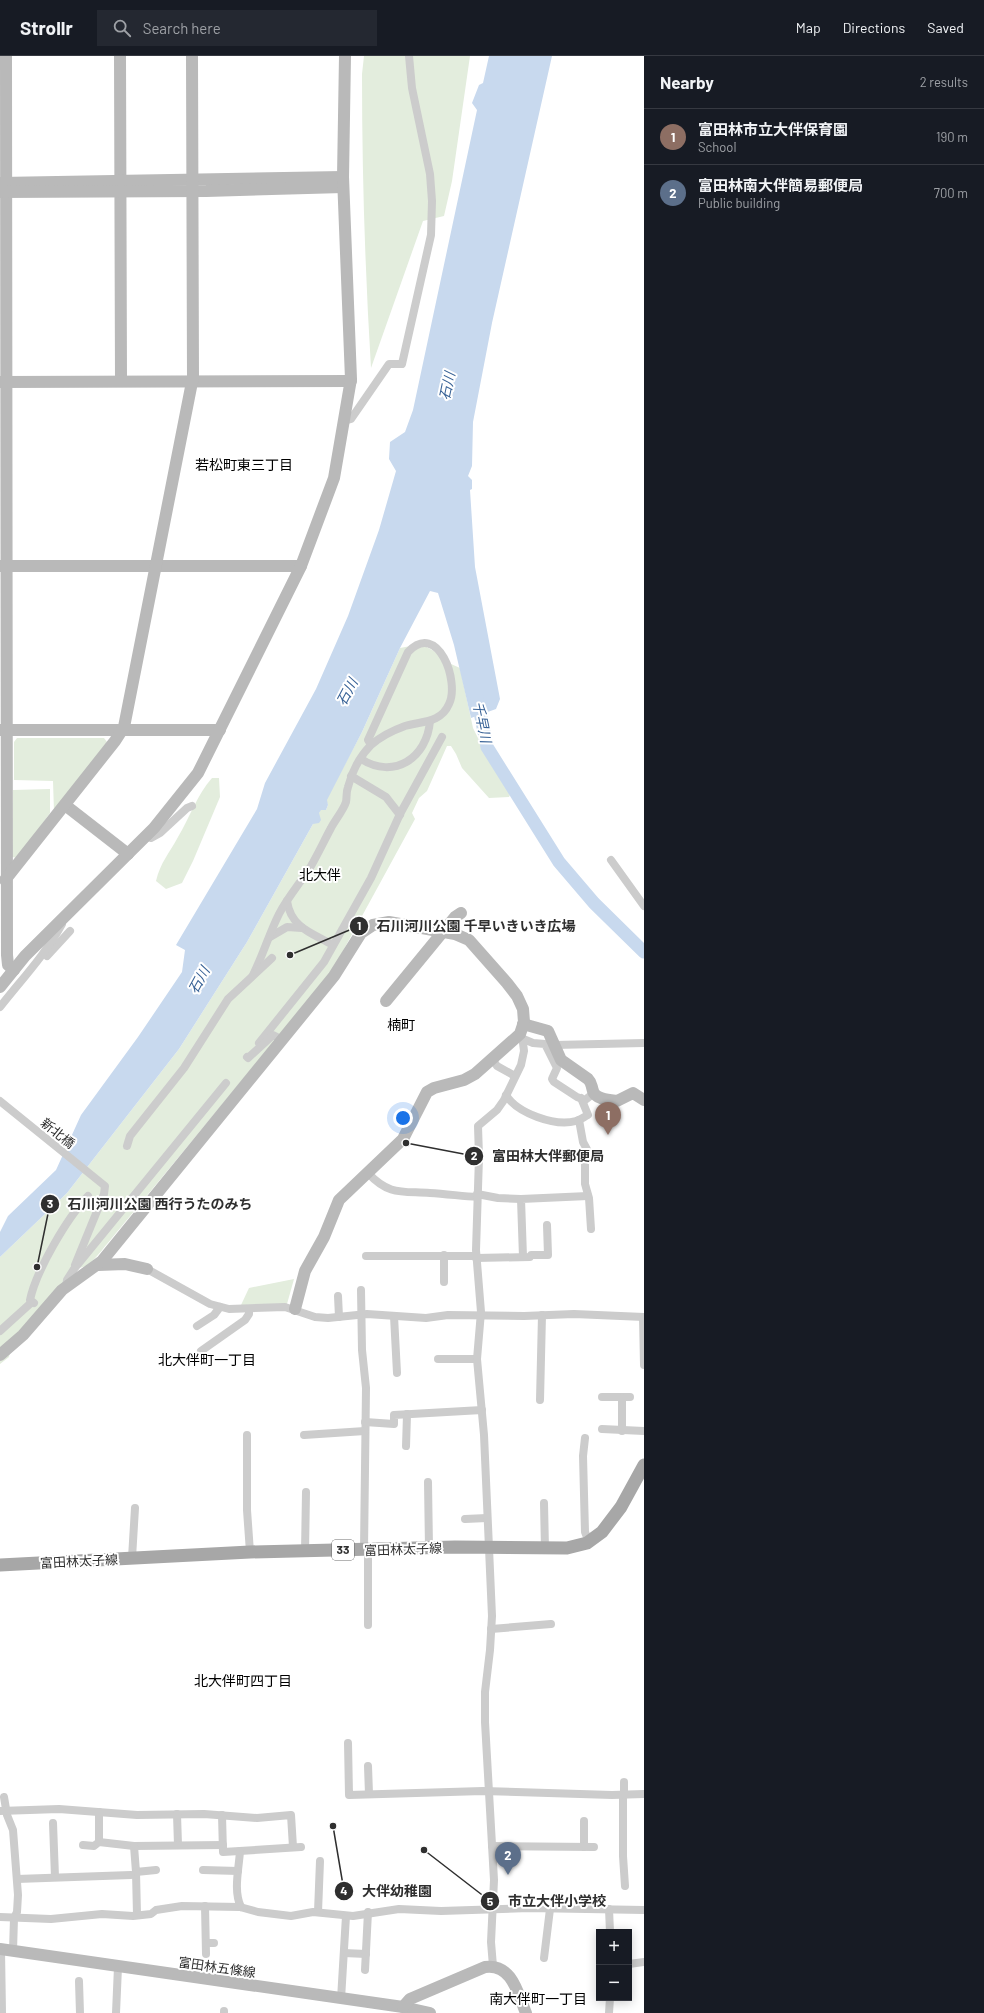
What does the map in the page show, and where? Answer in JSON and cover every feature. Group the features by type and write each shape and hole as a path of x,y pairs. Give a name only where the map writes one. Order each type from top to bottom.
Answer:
{"main road":[{"name":"富田林太子線","path":"0,1565 250,1552 305,1552 429,1548 567,1548 589,1542 602,1532 614,1518 644,1465"}],"street":[{"path":"6,56 3,188 4,880 8,965 14,970"},
{"path":"120,56 121,382"},
{"path":"4,880 65,805 122,730 192,381 192,56"},
{"path":"0,988 25,956 146,836 191,783 220,730 301,566 334,478 351,381 343,182 345,56"},
{"path":"344,421 351,419 389,364 402,364 431,235 432,201 430,174 412,88 409,56"},
{"path":"3,188 343,182"},
{"path":"3,382 351,381"},
{"path":"3,566 301,566"},
{"path":"253,975 279,914 312,865 346,802 351,776 371,745 399,728 430,721 443,713 449,706 453,687 443,656 438,648 430,644 414,646 404,660 368,740 371,745"},
{"path":"361,759 381,767 395,768 408,762 417,753 425,738 430,721"},
{"path":"4,730 220,730"},
{"path":"260,1043 324,962 371,878 400,815 442,737"},
{"path":"351,776 383,794 393,804 400,815"},
{"path":"65,805 128,854"},
{"path":"146,836 151,838 160,833 187,808 192,806"},
{"path":"611,860 644,906"},
{"path":"287,901 289,912 295,922 302,928 333,945"},
{"path":"386,1001 443,932 461,913"},
{"path":"0,1007 40,959 62,924 60,921"},
{"path":"0,1355 24,1335 66,1287 80,1275 98,1265 334,976 361,933 373,925 389,922 455,934 469,940 483,953 521,1002 524,1016 522,1038 523,1059 506,1095 497,1110 478,1126 476,1257 481,1314 477,1358 482,1410 489,1548 491,1629 485,1692 494,1880 491,1942 493,1966"},
{"path":"270,937 287,927 302,928"},
{"path":"40,959 44,959 70,931"},
{"path":"128,1146 130,1136 184,1068 217,1013 228,999 272,958"},
{"path":"523,1024 548,1031 561,1060 591,1082 594,1093 599,1097 617,1101 633,1093 644,1100"},
{"path":"246,1057 248,1058 273,1035 277,1037"},
{"path":"295,1310 306,1271 324,1237 339,1200 403,1139 427,1092 434,1088 468,1079 492,1059 522,1038"},
{"path":"522,1038 533,1043 545,1044 557,1068 552,1079 585,1100 594,1093"},
{"path":"554,1045 644,1043"},
{"path":"492,1059 497,1066 515,1076"},
{"path":"66,1287 66,1283 74,1269 226,1083"},
{"path":"506,1095 509,1101 542,1119 566,1122 578,1120 588,1115 581,1098"},
{"name":"新北橋","path":"0,1101 102,1182 105,1186 104,1194 74,1269"},
{"path":"578,1120 580,1132 586,1149 591,1157"},
{"path":"586,1149 584,1184 588,1196 591,1229"},
{"path":"368,1173 387,1189 412,1194 432,1193 439,1195 477,1195 521,1199 588,1196"},
{"path":"0,1331 33,1302 30,1300 36,1278 76,1209 88,1196"},
{"path":"521,1199 523,1257"},
{"path":"366,1256 444,1255 476,1257 530,1257 531,1255 548,1255 547,1225"},
{"path":"444,1255 444,1282"},
{"path":"98,1265 125,1264 147,1269 210,1304 220,1307 249,1310 278,1307 295,1310 315,1317 339,1317 362,1314 426,1318 448,1315 481,1314 574,1314 644,1317 644,1365"},
{"path":"361,1290 362,1350 366,1388 366,1550 368,1625"},
{"path":"338,1296 339,1317"},
{"path":"197,1326 214,1315 220,1307"},
{"path":"201,1351 245,1320 249,1314 249,1310"},
{"path":"540,1400 542,1315"},
{"path":"394,1316 397,1373"},
{"path":"438,1359 477,1358"},
{"path":"602,1397 626,1398 622,1431"},
{"path":"365,1422 394,1424 394,1415 482,1410"},
{"path":"406,1446 407,1414"},
{"path":"602,1429 644,1431"},
{"path":"304,1435 365,1431"},
{"path":"247,1435 247,1510 250,1552"},
{"path":"585,1438 583,1456 585,1532 589,1542"},
{"path":"428,1482 429,1548"},
{"path":"305,1552 306,1492"},
{"path":"544,1503 545,1549"},
{"path":"132,1558 135,1508"},
{"path":"465,1519 487,1518"},
{"path":"491,1629 551,1624"},
{"path":"348,1743 349,1795 489,1791 624,1796 644,1794"},
{"path":"368,1766 369,1794"},
{"path":"624,1782 623,1856 625,1886"},
{"path":"2,2013 5,1950 14,1918 18,1912 13,1830 3,1811 4,1797"},
{"path":"3,1811 59,1809 136,1815 222,1815 258,1818 291,1815 297,1847 223,1852 222,1815"},
{"path":"99,1812 99,1842"},
{"path":"177,1814 178,1845"},
{"path":"584,1821 584,1847"},
{"path":"53,1823 55,1877"},
{"path":"83,1845 94,1846 99,1842 134,1846 223,1845"},
{"path":"134,1846 134,1874 138,1915"},
{"path":"492,1846 594,1847"},
{"path":"240,1851 237,1900 241,1907"},
{"path":"318,1912 320,1861"},
{"path":"17,1879 134,1874 156,1870"},
{"path":"203,1870 238,1871"},
{"path":"0,1917 51,1919 102,1914 138,1915 151,1914 156,1910 182,1906 241,1907 258,1912 291,1916 318,1912 346,1916 399,1908 441,1911 492,1909 644,1910"},
{"path":"205,1906 210,1943 206,1954"},
{"path":"544,1958 550,1909"},
{"path":"609,1909 610,1929"},
{"path":"365,1970 368,1912"},
{"path":"341,1999 346,1916"},
{"name":"富田林五條線","path":"5,1950 341,1999 399,2010 424,2012"},
{"path":"344,1953 366,1954"},
{"path":"632,1964 644,1962"},
{"path":"399,2010 410,1999 493,1966 500,1967 509,1974 526,2013"},
{"path":"116,2013 118,1967"},
{"path":"79,1982 80,2013"},
{"path":"609,2013 610,2001"}],"green space":[{"path":"364,56 470,56 452,181 444,216 423,221 371,368 363,184 362,74"},
{"path":"421,644 443,656 451,664 460,668 473,728 492,766 510,795 509,797 489,798 462,768 451,746 447,746 427,791 419,798 412,813 415,819 332,971 98,1255 91,1263 78,1268 11,1347 9,1357 0,1364 0,1257 67,1193 179,1049 247,942 321,809 326,810 328,805 326,800 362,732 400,648"},
{"path":"17,738 104,738 107,742 54,812 53,781 14,780 14,742"},
{"path":"212,778 219,778 220,797 182,883 166,889 156,881 160,869 198,799"},
{"path":"50,789 50,813 18,858 12,857 13,790"},
{"path":"294,1279 287,1304 241,1305 249,1288"}],"water":[{"name":"石川","path":"489,56 552,56 492,323 473,422 472,466 468,476 472,480 472,489 470,490 475,567 500,699 496,709 471,718 454,645 438,593 430,591 400,648 362,732 327,800 328,805 326,810 321,810 319,813 321,820 319,823 313,824 247,942 179,1049 67,1193 0,1257 0,1232 8,1216 56,1170 81,1115 138,1037 182,972 185,950 176,945 257,809 265,783 316,689 348,616 379,530 396,471 389,459 390,442 405,432 413,410 477,110 472,103 479,85 483,83"}],"waterway":[{"name":"千早川","path":"477,697 487,747 559,862 594,903 644,952"}],"place":[{"name":"石川河川公園 千早いきいき広場","path":"290,955"},
{"name":"富田林市立大伴保育園","path":"608,1135"},
{"name":"富田林大伴郵便局","path":"406,1143"},
{"name":"石川河川公園 西行うたのみち","path":"37,1267"},
{"name":"大伴幼稚園","path":"333,1826"},
{"name":"市立大伴小学校","path":"424,1850"},
{"name":"富田林南大伴簡易郵便局","path":"508,1875"}],"district":[{"name":"若松町東三丁目","path":"244,465"},
{"name":"北大伴","path":"320,875"},
{"name":"楠町","path":"401,1025"},
{"name":"北大伴町一丁目","path":"207,1360"},
{"name":"北大伴町四丁目","path":"243,1681"},
{"name":"南大伴町一丁目","path":"538,1999"}]}
